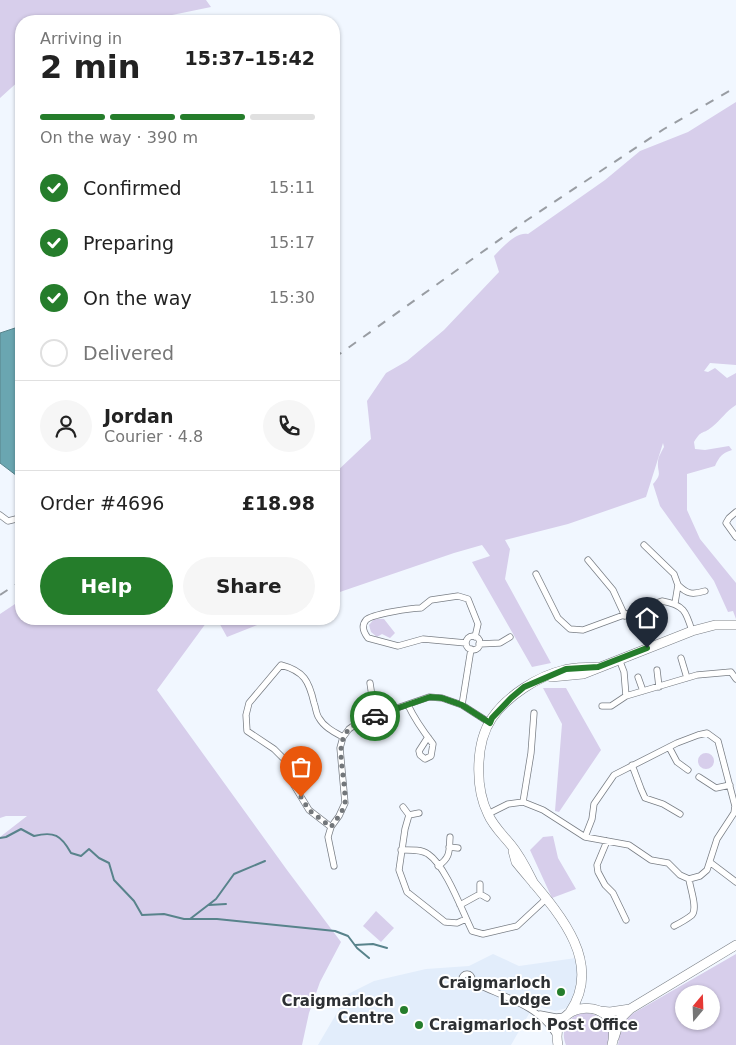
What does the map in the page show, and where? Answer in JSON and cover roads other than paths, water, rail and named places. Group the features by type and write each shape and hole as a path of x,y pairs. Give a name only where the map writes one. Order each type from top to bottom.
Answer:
{"street":[{"path":"736,512 726,523 736,537"},
{"path":"0,515 9,524 15,520"},
{"path":"644,545 674,574 678,586 676,603"},
{"path":"588,560 613,590 625,616"},
{"path":"536,574 558,618 570,629 583,630 625,616 662,600 676,603 686,613 692,631"},
{"path":"678,586 686,593 694,595 704,591"},
{"path":"471,649 466,643 423,639 398,646 368,638 363,629 364,624 370,617 407,608 421,608 431,600 458,596 468,599 478,624 475,637"},
{"path":"613,1041 613,1028 610,1020 597,1010 585,995 578,954 571,932 558,912 516,862 510,844 497,829 488,814 478,776 484,738 492,718 511,698 524,687 544,678 566,669 598,667 692,631 715,625 736,625"},
{"path":"466,643 468,639 475,637"},
{"path":"475,637 478,639 479,644"},
{"path":"479,644 500,644 510,637"},
{"path":"471,649 477,648 479,644"},
{"path":"462,705 471,649"},
{"path":"619,658 624,672 626,696"},
{"path":"681,658 687,678"},
{"path":"331,827 309,810 289,777 284,759 274,749 247,731 246,715 249,702 281,665 293,668 302,674 311,688 318,717 325,726 343,738"},
{"path":"657,670 659,687"},
{"path":"602,706 611,706 626,696 697,675 730,672 736,679"},
{"path":"638,678 643,691"},
{"path":"370,682 375,716"},
{"path":"334,866 328,836 345,803 340,748 343,738 349,729 362,720 430,697 442,698 462,705 490,723"},
{"path":"408,705 416,722 428,737"},
{"path":"523,802 531,753 534,713"},
{"path":"488,814 508,804 523,802 543,810 585,837 629,845 650,860 668,863 680,875 689,879 695,878 704,874 711,863 717,839 734,813 735,806 718,741 712,735 706,733 698,734 632,765 614,776 596,799 585,837"},
{"path":"670,747 677,762 688,770"},
{"path":"632,765 640,789 646,798 663,804 680,814"},
{"path":"699,778 716,788 730,785"},
{"path":"403,807 409,815 398,870 407,892 445,922 457,923 466,919"},
{"path":"409,815 418,813"},
{"path":"438,866 449,855 450,837"},
{"path":"607,841 597,865 598,872 605,885 613,894 626,920"},
{"path":"449,847 458,848"},
{"path":"401,850 428,854 451,884 472,931 477,934 520,924 546,899"},
{"path":"711,863 736,882"},
{"path":"674,926 694,911 695,906 689,879"},
{"path":"480,884 480,894"},
{"path":"460,905 480,894"},
{"path":"480,894 487,898"},
{"path":"613,1041 620,1019 630,1009 736,945"},
{"path":"471,983 480,985 538,1013 551,1017 568,1014 576,1009 585,1007 610,1012 630,1009"},
{"path":"556,1041 562,1020 578,999 582,984"},
{"path":"538,1013 546,1020 556,1041"}],"water":[{"path":"15,328 15,474 0,463 0,333"}],"waterway":[{"path":"0,838 21,829 34,836 52,834 60,838 71,853 81,856 89,849 99,858 109,863 114,880 134,901 142,915 164,914 184,919 217,919 335,931 348,936 357,948 369,958"},
{"path":"190,919 216,899 234,874 265,861"},
{"path":"209,905 226,904"},
{"path":"355,945 373,944 387,948"}],"railway":[{"path":"340,354 527,220 664,129 736,87"},
{"path":"0,595 15,585"}],"place":[{"name":"Craigmarloch Lodge","path":"561,992"},
{"name":"Craigmarloch Centre","path":"404,1010"},
{"name":"Craigmarloch Post Office","path":"419,1025"}]}
